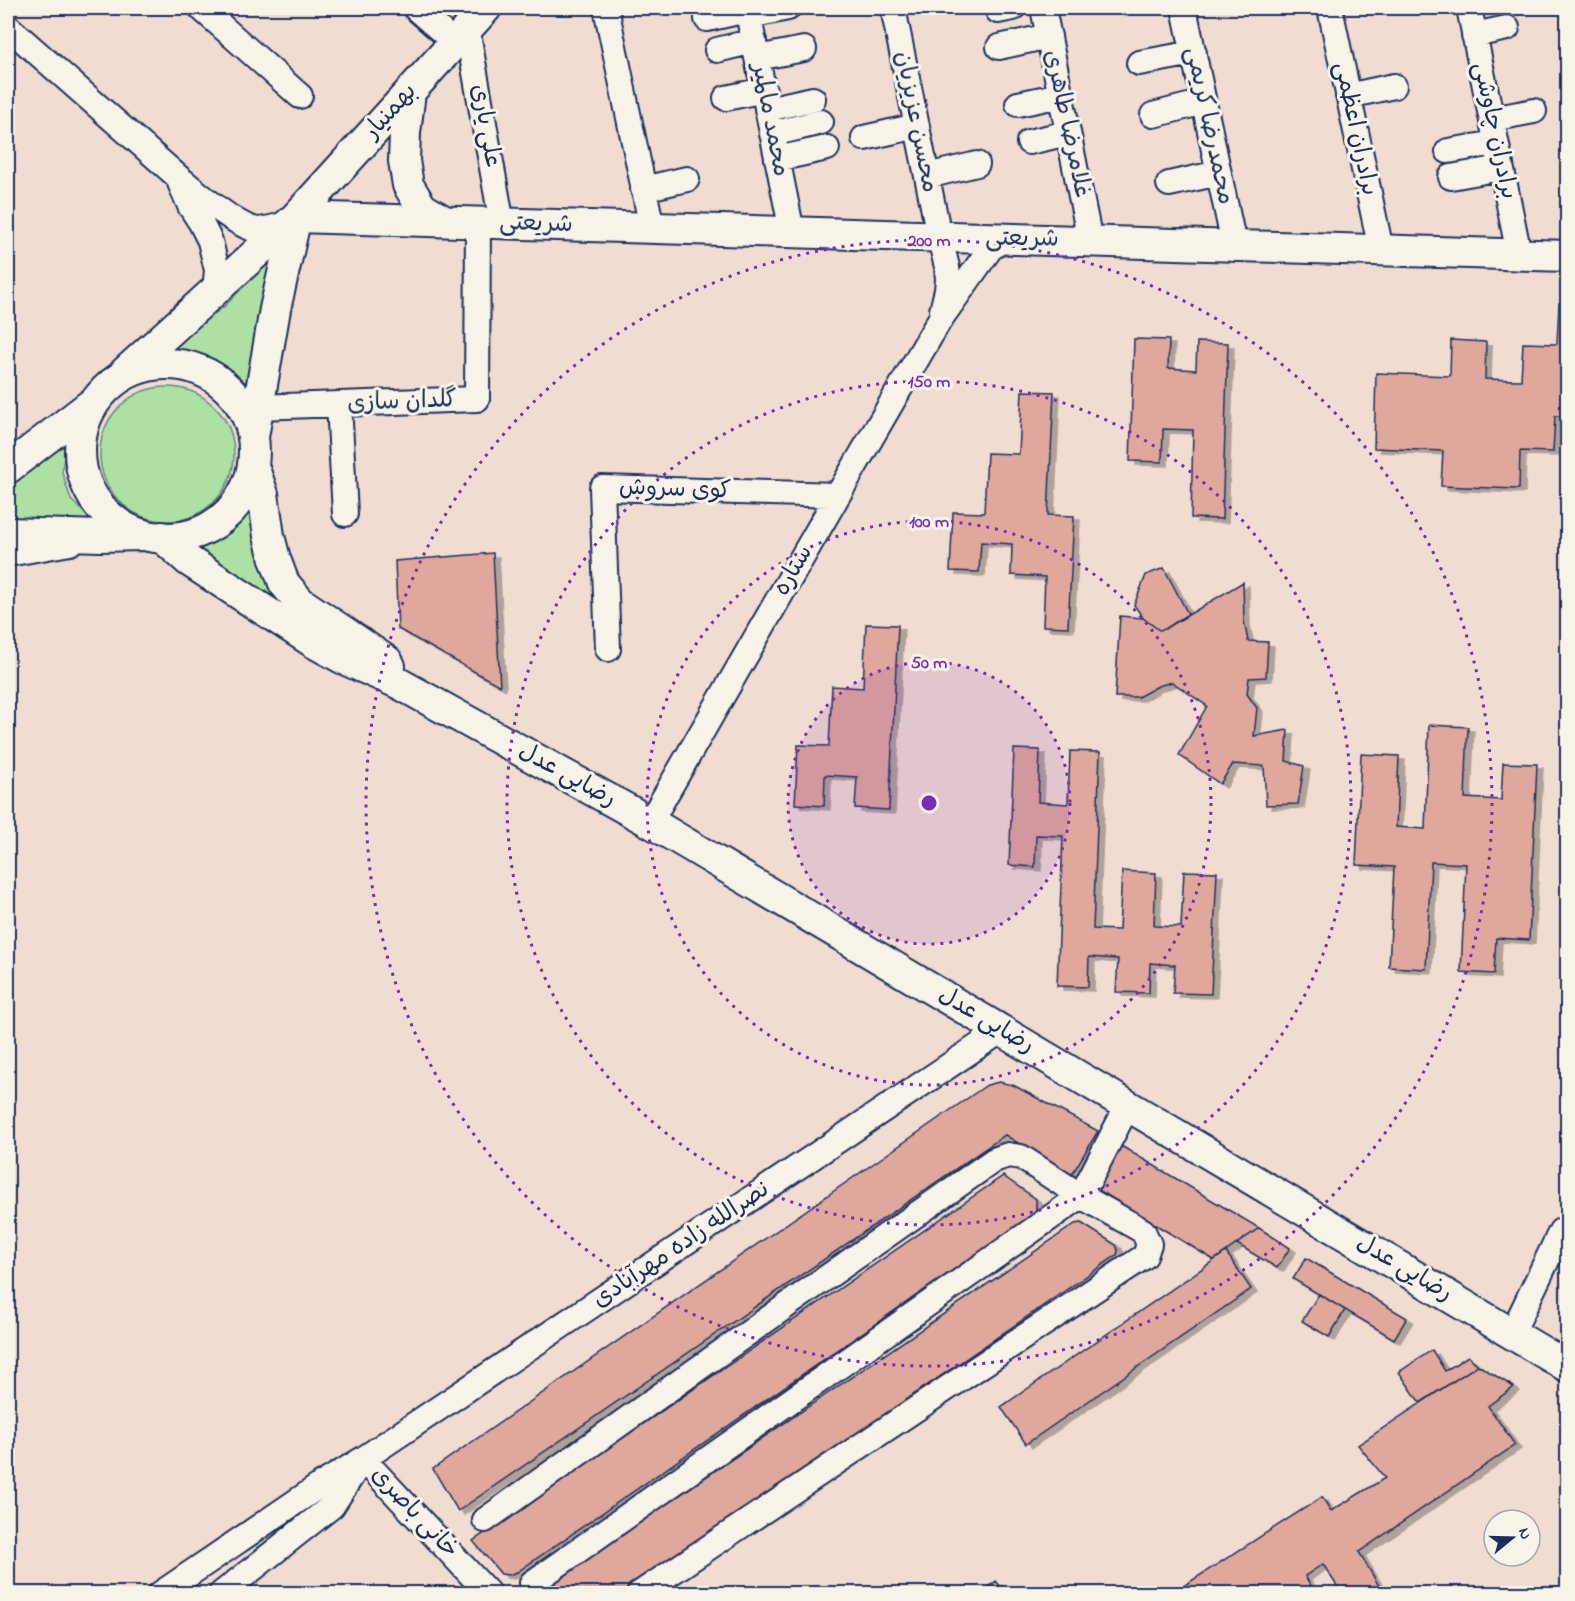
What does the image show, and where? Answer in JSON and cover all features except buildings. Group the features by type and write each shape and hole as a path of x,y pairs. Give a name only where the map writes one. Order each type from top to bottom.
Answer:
{"main road":[{"name":"بهمنیار","path":"106,390 297,215 469,26"},
{"path":"410,92 404,161 408,185 433,214"},
{"name":"شریعتی","path":"297,215 433,214 493,219 938,232 1003,239 1090,236 1518,250 1568,256"},
{"path":"297,215 275,309 253,437 253,466 262,494 268,536 284,583 300,602 387,661 400,684"},
{"path":"8,468 106,390 143,367 172,364 200,371 225,386 243,409 253,437"},
{"path":"106,390 84,424 80,452 85,479 98,504 118,523 152,536"},
{"path":"8,533 152,536 172,539 200,532 225,517 243,494 253,466"},
{"name":"رضایی عدل","path":"152,536 313,642 344,659 400,684 650,822 1568,1366"}],"street":[{"path":"201,8 300,96"},
{"path":"414,8 469,26"},
{"path":"606,8 650,222"},
{"path":"707,19 747,11 788,8"},
{"name":"محسن عزیزیان","path":"893,8 938,232"},
{"name":"غلامرضا طاهری","path":"1043,8 1090,236"},
{"name":"محمدرضا کریمی","path":"1184,8 1233,240"},
{"name":"برادران اعظمی","path":"1330,8 1380,245"},
{"name":"برادران چاوشی","path":"1469,8 1518,250"},
{"name":"محمد مالمیر","path":"747,11 791,226"},
{"name":"علی یاری","path":"469,26 493,219"},
{"path":"8,27 177,176 232,219 257,230 297,215"},
{"path":"1474,35 1507,28"},
{"path":"999,47 1049,36"},
{"path":"717,50 804,49"},
{"path":"1139,63 1194,53"},
{"path":"1348,96 1394,86"},
{"path":"1017,98 1060,90"},
{"path":"726,98 813,99"},
{"path":"1154,115 1204,102"},
{"path":"1491,119 1534,111"},
{"path":"772,134 821,122"},
{"path":"864,138 917,126"},
{"path":"1029,142 1068,133"},
{"path":"1448,151 1496,142"},
{"path":"777,159 827,148"},
{"path":"927,176 977,164"},
{"path":"1451,177 1501,168"},
{"path":"1169,184 1219,173"},
{"path":"177,176 190,206 210,241 217,270 215,290"},
{"path":"644,189 687,179"},
{"name":"گلدان سازی","path":"258,407 477,399 493,219"},
{"path":"938,232 1090,236"},
{"name":"ستاره","path":"938,232 948,279 939,321"},
{"name":"ستاره","path":"650,822 939,321 990,249 1003,239"},
{"path":"1518,250 1568,246"},
{"path":"339,404 345,514"},
{"name":"کوی سروش","path":"608,649 602,488 838,495"},
{"path":"8,554 100,536"},
{"name":"نصرالله زاده مهرآبادی","path":"160,1593 320,1486 363,1460 1002,1030"},
{"path":"532,1583 1081,1196 1128,1105"},
{"path":"485,1520 994,1160 1008,1155 1021,1157 1081,1196 1143,1231 1149,1245 1145,1256 639,1593"},
{"path":"1512,1333 1561,1231"},
{"name":"نصرالله زاده مهرآبادی","path":"220,1593 332,1506 363,1460"},
{"name":"خانی باصری","path":"363,1460 489,1593"}],"green space":[{"path":"431,8 456,8 446,20"},
{"path":"287,240 267,290 256,329 251,387 227,367 202,355 165,351 226,305"},
{"path":"167,387 193,392 215,406 229,428 234,454 229,480 215,502 193,516 167,521 141,516 119,502 105,480 100,454 105,428 119,406 141,392"},
{"path":"66,440 62,472 71,500 101,528 8,525 8,487"},
{"path":"255,502 290,611 188,548 215,541 235,527"}]}
